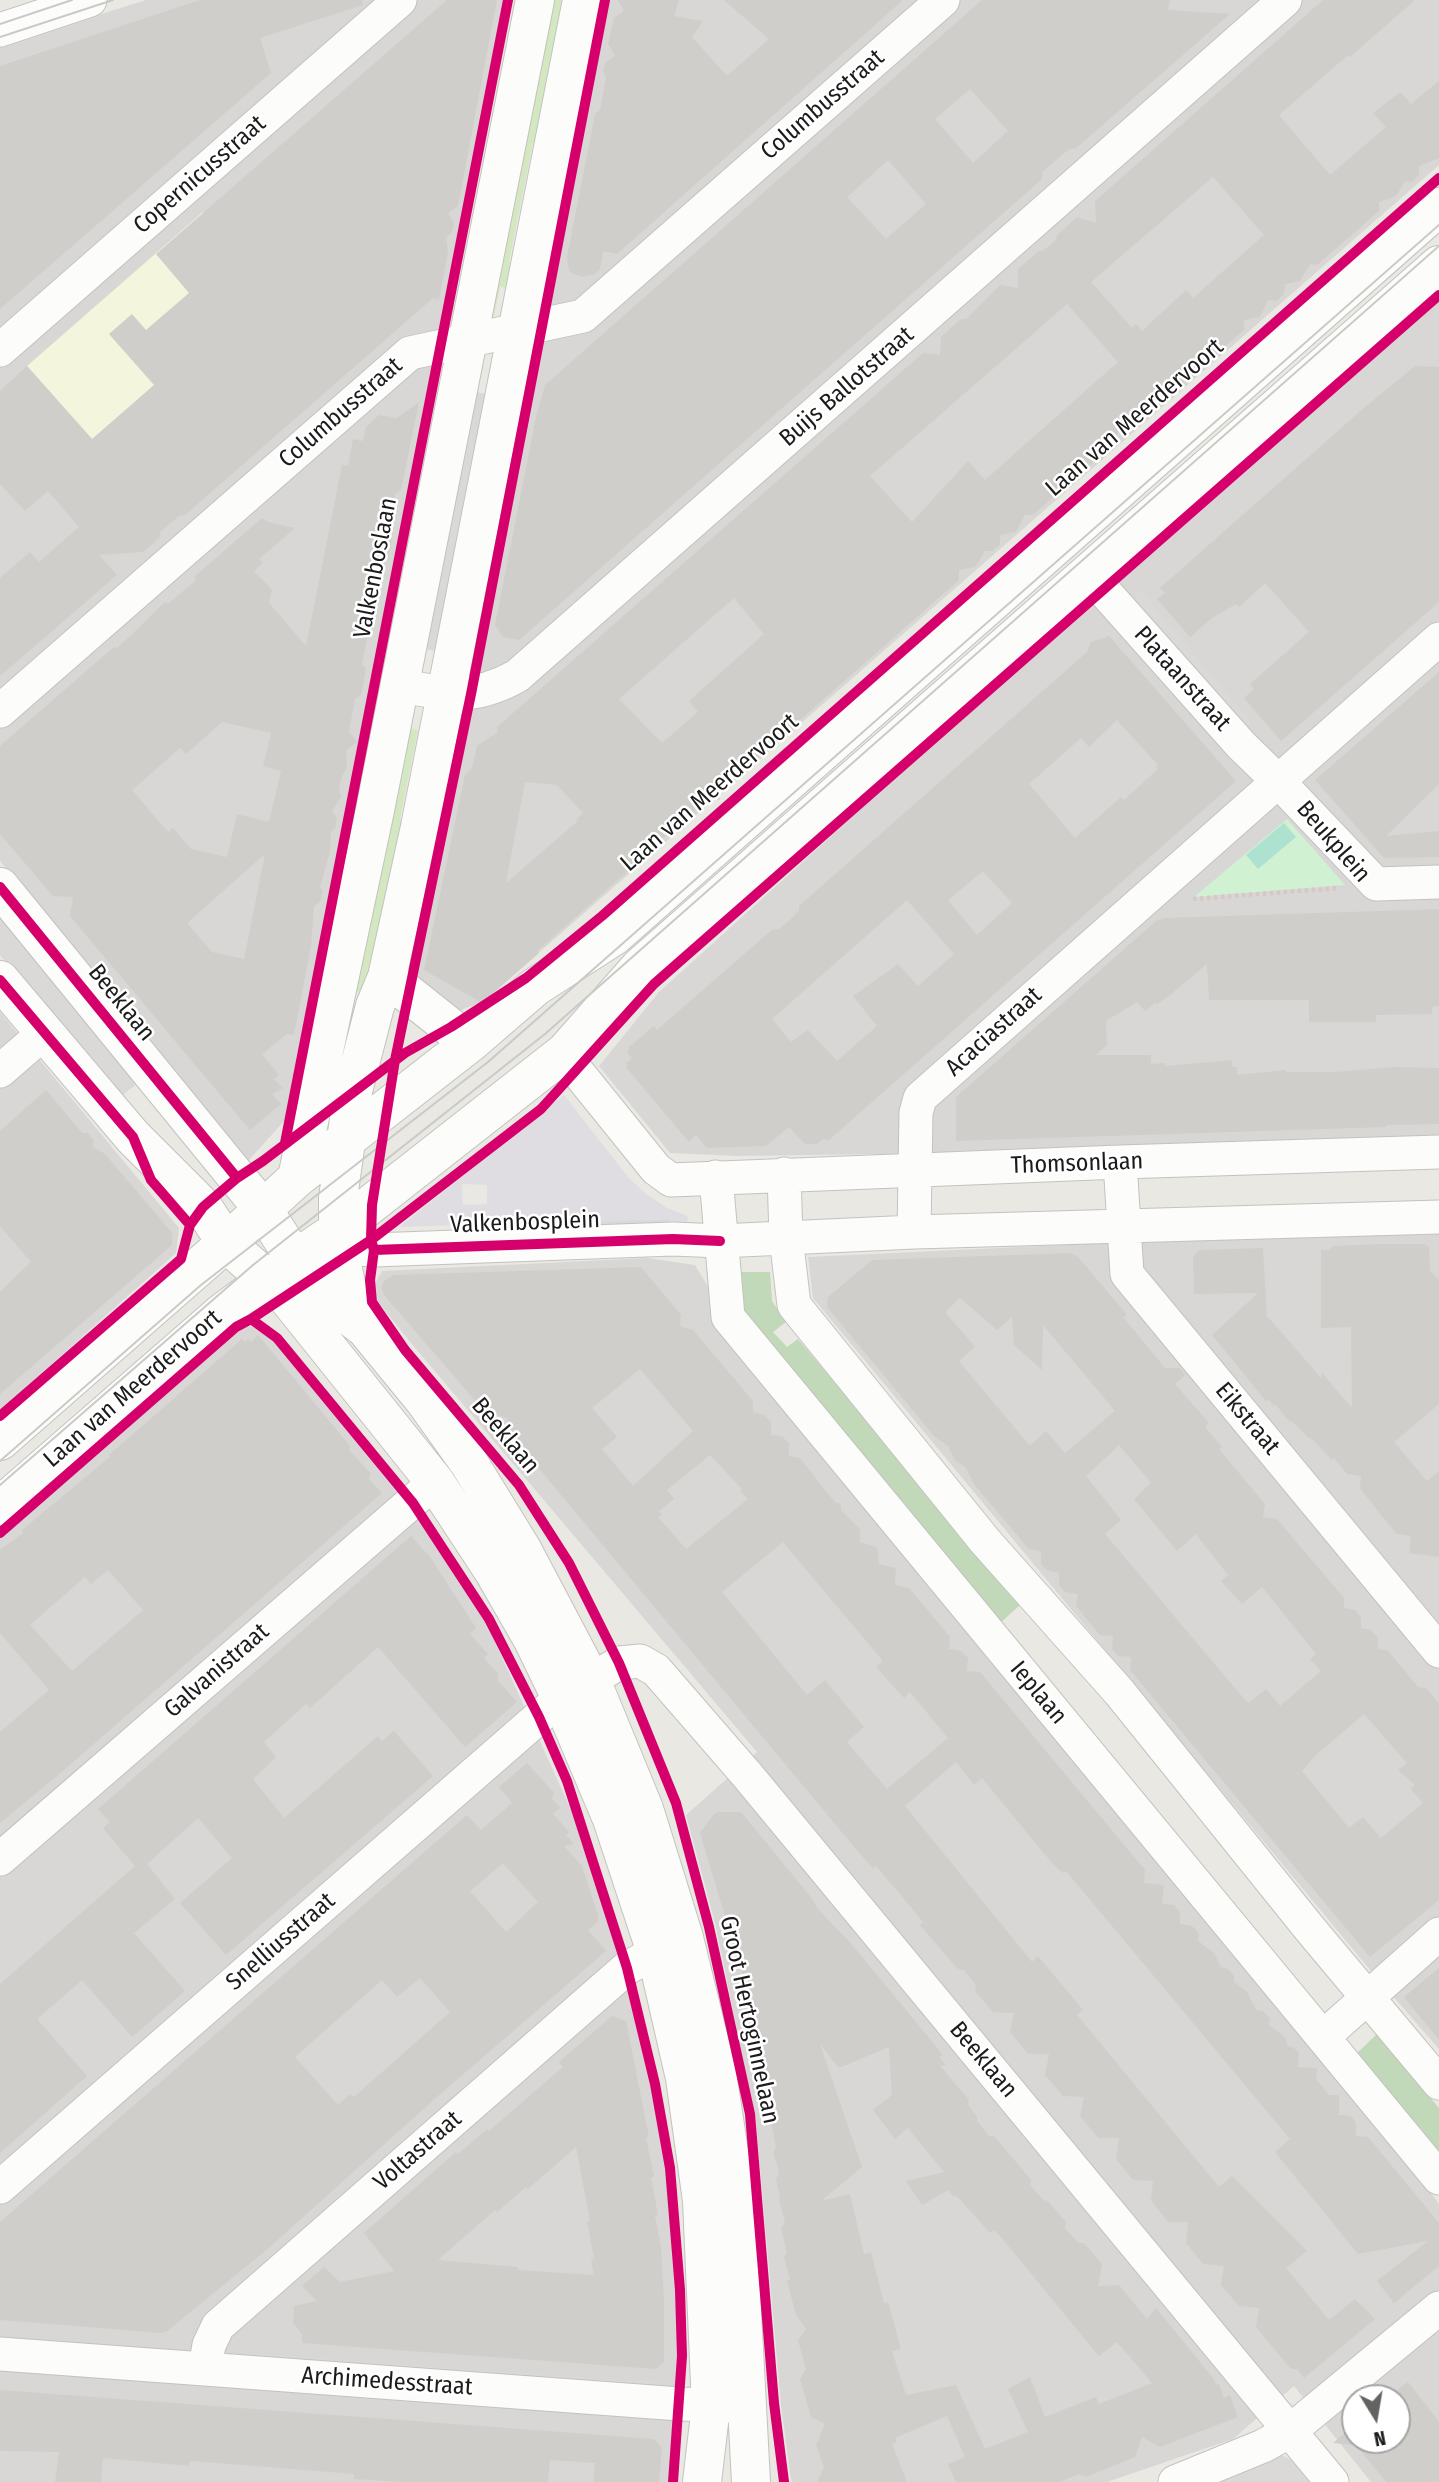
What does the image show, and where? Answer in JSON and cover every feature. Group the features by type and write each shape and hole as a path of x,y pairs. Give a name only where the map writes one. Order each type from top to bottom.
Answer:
{"street":[{"path":"0,30 90,0"},
{"name":"Copernicusstraat","path":"0,350 400,0"},
{"name":"Valkenboslaan","path":"297,1178 376,810 535,0"},
{"path":"365,1328 348,1293 338,1230 338,1198 353,1091 375,1006 387,976 420,827 582,0"},
{"name":"Columbusstraat","path":"0,711 410,353 583,316 943,0"},
{"name":"Buijs Ballotstraat","path":"399,685 445,694 499,687 517,676 1285,0"},
{"name":"Laan van Meerdervoort","path":"0,1441 226,1244 297,1178 470,1043 535,987 614,936 1439,207"},
{"name":"Laan van Meerdervoort","path":"0,1506 223,1312 338,1230 565,1052 640,967 1439,265"},
{"name":"Plataanstraat","path":"1088,573 1241,746 1278,781"},
{"path":"1278,781 1439,639"},
{"name":"Beukplein","path":"1170,876 1278,781 1376,884"},
{"name":"Acaciastraat","path":"914,1233 916,1113 920,1098 1170,876"},
{"path":"1376,884 1439,882"},
{"name":"Beeklaan","path":"0,887 262,1208 282,1269 286,1296 435,1482 494,1572 533,1640 576,1689"},
{"path":"387,976 470,1043"},
{"name":"Beeklaan","path":"0,980 133,1137 203,1207 226,1244 282,1269 365,1328 424,1400 469,1463 523,1551 576,1689"},
{"path":"0,1071 44,1033"},
{"path":"565,1052 576,1070 656,1169 671,1180 716,1177"},
{"name":"Thomsonlaan","path":"716,1177 1439,1152"},
{"name":"Eikstraat","path":"1120,1162 1127,1274 1439,1651"},
{"path":"784,1174 786,1237 794,1305 985,1541 1120,1693 1366,1997 1439,2082"},
{"name":"Ieplaan","path":"716,1177 728,1317 1439,2178"},
{"path":"720,1241 1439,1217"},
{"name":"Valkenbosplein","path":"338,1230 355,1249 374,1250 673,1239 720,1241"},
{"name":"Galvanistraat","path":"0,1858 435,1482"},
{"name":"Beeklaan","path":"576,1689 619,1663 640,1661 656,1670 748,1776 1332,2482"},
{"name":"Groot Hertoginnelaan","path":"576,1689 612,1819 656,1952 685,2078 728,2406 751,2482"},
{"name":"Groot Hertoginnelaan","path":"576,1689 644,1809 684,1938 718,2073 736,2198 728,2406 702,2482"},
{"name":"Snelliusstraat","path":"0,2187 576,1689"},
{"path":"1323,2037 1439,1934"},
{"name":"Voltastraat","path":"205,2368 209,2345 218,2326 627,1968 656,1952"},
{"path":"1175,2482 1263,2446 1290,2431 1439,2308"},
{"name":"Archimedesstraat","path":"0,2354 728,2406"}],"shaded area":[{"path":"146,0 508,0 376,679 287,1118 248,1161 0,861 0,46"},
{"path":"605,0 1439,0 1439,165 519,970 479,1003 453,1013 416,986"},
{"path":"203,212 275,294 98,446 27,366"},
{"path":"1439,295 1439,1138 948,1153 738,1156 670,1153 599,1066 659,992 1103,590"},
{"path":"471,391 497,396 445,653 420,648"},
{"path":"1138,587 1250,721 1246,737 1134,605"},
{"path":"1287,819 1345,885 1194,897"},
{"path":"1284,823 1296,837 1258,869 1246,855"},
{"path":"0,908 143,1079 119,1098 0,955"},
{"path":"0,1012 179,1228 176,1253 0,1410"},
{"path":"564,1095 628,1177 646,1194 667,1208 687,1216 688,1221 685,1224 670,1225 669,1219 399,1227","holes":["462,1184 487,1185 487,1204 463,1205"]},
{"path":"669,1219 670,1225 489,1231 488,1224"},
{"path":"1439,1234 1439,2049 1371,1971 813,1298 808,1257 1083,1244"},
{"path":"647,1258 695,1265 727,1318 1319,2043 1439,2204 1439,2482 1371,2482 1349,2454 1411,2454 1411,2384 1341,2384 1341,2445 1294,2386 1233,2439 1107,2482 793,2482 781,2405 756,2122 715,1923 686,1815 757,1752 411,1343 378,1302 374,1285 382,1271"},
{"path":"732,1272 770,1272 772,1301 786,1322 773,1332 787,1347 798,1339 1021,1604 997,1626 747,1328"},
{"path":"256,1326 271,1338 400,1496 452,1566 486,1622 591,1854 622,1974 655,2084 670,2168 680,2290 682,2356 671,2482 0,2482 0,1538 226,1341 245,1327"},
{"path":"1377,2034 1439,2108 1439,2156 1355,2055"},
{"path":"257,2354 657,2383 657,2390 256,2362"},
{"path":"1263,2447 1294,2461 1312,2482 1215,2482"}],"green space":[{"path":"543,0 562,0 541,106 549,108 542,144 533,143 509,262 518,264 513,289 500,287 492,326 483,324"},
{"path":"406,727 418,730 400,819 406,821 366,993 346,989"}],"building":[{"path":"200,0 362,0 363,5 260,38 271,73 0,309 0,66"},
{"path":"447,0 497,0 458,206 448,213 454,223 452,232 446,238 448,252 439,300 433,298 185,515 179,516 161,531 159,538 143,552 99,555 117,575 0,676 0,578 30,552 39,562 79,527 48,491 25,511 0,484 0,391 27,366 92,439 154,385 109,334 132,314 146,330 189,293 156,254"},
{"path":"618,0 679,0 674,16 703,21 692,37 727,76 769,39 724,0 903,0 617,254 603,251 600,269 583,277 571,273 567,257 595,114 600,110 606,77 603,72 605,63 615,56 608,44 614,18 624,11"},
{"path":"982,0 1170,0 1168,10 1230,14 1075,149 1069,149 1042,172 1042,179 519,640 503,637 495,625 536,417 545,385","holes":["970,89 1008,131 973,163 935,119","888,160 926,204 886,239 847,197"]},
{"path":"1323,0 1415,0 1279,115 1330,175 1386,127 1373,113 1400,92 1411,104 1439,81 1439,158 1419,166 1419,175 1412,182 1405,181 1396,196 1379,202 1379,211 1317,265 1310,264 1300,281 1285,284 1284,294 1276,301 1268,300 1260,317 1244,320 1244,330 1216,354 1210,354 1196,366 1196,372 1168,396 1161,395 1152,410 1135,417 1135,425 1127,432 1119,431 1112,446 1094,452 1094,461 1033,515 1025,515 1016,532 1000,535 1000,545 992,551 985,551 975,567 959,570 959,580 759,756 741,763 738,775 716,780 720,800 704,795 693,814 681,819 670,834 653,843 653,849 482,1003 424,970 465,775 472,768 477,746 498,732 497,727 923,353 940,355 941,337 961,319 966,319 1000,285 1018,288 1018,269 1056,240 1057,235 1077,217 1096,223 1095,201","holes":["1213,177 1264,235 1193,298 1186,290 1142,331 1136,324 1132,328 1091,282","1067,304 1118,362 985,480 968,461 912,522 870,476","734,598 764,634 689,701 698,712 662,743 619,699","525,782 557,785 583,813 576,820 578,821 506,883"]},
{"path":"1415,366 1439,367 1439,602 1281,741 1244,698 1254,689 1250,684 1309,632 1265,583 1239,607 1236,604 1212,618 1190,637 1157,599 1165,593 1160,588"},
{"path":"419,402 401,490 395,494 393,504 389,527 393,533 388,559 382,562 362,664 366,669 361,695 355,699 349,732 357,742 346,750 347,767 339,788 341,797 332,811 337,818 335,829 331,832 330,852 320,887 323,891 320,902 314,906 311,946 294,1035 287,1034 262,1054 279,1075 274,1079 283,1088 272,1094 281,1104 250,1130 70,916 73,897 53,896 0,834 0,746 114,647 117,648 164,603 169,603 195,581 195,576 262,518 295,528 259,559 263,563 254,571 272,590 269,603 306,646 342,465 348,466 353,439 363,441 366,427 379,415 397,418","holes":["222,722 271,733 263,766 281,771 269,822 237,814 227,857 191,849 173,828 168,832 132,790 180,748 186,754","265,854 244,959 212,952 187,923"]},
{"path":"1109,636 1236,781 829,1140 805,1144 789,1127 766,1146 707,1148 696,1135 689,1142 626,1067 626,1063 632,1058 627,1052 628,1048 654,1026 657,1030 773,929 779,929 792,918 799,911 799,906 1087,652 1091,642","holes":["1117,720 1158,765 1158,769 1124,800 1121,797 1075,838 1029,784 1081,738 1089,747","983,871 1012,903 977,935 948,900","907,900 954,954 918,986 898,964 853,996 877,1026 837,1061 808,1030 791,1042 772,1019"]},
{"path":"1439,672 1439,784 1386,836 1439,831 1439,857 1384,858 1315,780"},
{"path":"1439,909 1439,1006 1432,1007 1432,1014 1376,1015 1376,1022 1309,1022 1309,1000 1209,1000 1207,964 1170,995 1145,1011 1137,1002 1106,1021 1107,1045 1096,1055 1151,1055 1151,1064 1165,1063 1165,1066 1232,1060 1232,1067 1237,1067 1237,1075 1286,1070 1334,1072 1395,1067 1439,1068 1439,1124 956,1141 956,1097 1156,921 1165,918"},
{"path":"46,1090 82,1133 88,1133 94,1141 93,1147 105,1154 172,1233 172,1245 0,1394 0,1292 31,1262 0,1226 0,1131"},
{"path":"1333,1246 1429,1246 1430,1271 1439,1280 1439,1404 1394,1442 1427,1481 1439,1471 1439,1557 1409,1553 1411,1536 1397,1534 1381,1515 1360,1488 1361,1476 1347,1474 1334,1458 1332,1460 1312,1439 1289,1421 1276,1405 1266,1401 1212,1335 1258,1293 1194,1294 1193,1257 1199,1250 1263,1248 1267,1316 1322,1379 1322,1373 1352,1408 1351,1327 1321,1328 1321,1250 1330,1250"},
{"path":"1071,1253 1078,1257 1127,1315 1123,1317 1165,1368 1180,1368 1185,1375 1175,1384 1209,1423 1205,1427 1222,1447 1219,1449 1265,1504 1263,1517 1277,1519 1344,1598 1344,1608 1355,1610 1361,1618 1361,1628 1371,1630 1378,1638 1378,1649 1388,1651 1418,1687 1426,1688 1439,1704 1439,1900 1370,1957 1130,1670 1131,1657 1118,1656 1112,1649 1113,1636 1100,1635 1076,1606 1078,1594 1065,1592 1059,1585 1059,1573 1047,1570 1041,1564 1041,1551 1029,1549 973,1483 966,1468 955,1460 948,1446 935,1437 827,1307 828,1297 872,1260","holes":["960,1298 997,1330 1012,1317 1014,1345 1042,1370 1043,1325 1115,1411 1065,1453 1046,1431 1030,1446 959,1361 975,1347 945,1312","1119,1445 1151,1483 1134,1499 1177,1551 1196,1534 1228,1575 1221,1581 1242,1604 1262,1587 1316,1654 1310,1659 1321,1671 1280,1706 1266,1689 1249,1703 1245,1700 1105,1534 1121,1520 1086,1476","1364,1714 1407,1763 1398,1770 1415,1785 1411,1789 1423,1803 1381,1838 1363,1817 1349,1828 1302,1771 1316,1755"]},
{"path":"641,1267 681,1315 680,1326 693,1330 753,1401 753,1412 764,1415 771,1422 771,1435 782,1436 789,1444 789,1456 800,1458 835,1502 841,1504 841,1510 860,1529 860,1542 877,1547 879,1564 896,1568 895,1585 909,1588 950,1637 949,1649 961,1651 968,1658 967,1671 980,1672 1145,1870 1144,1883 1164,1885 1162,1904 1174,1905 1180,1912 1180,1924 1192,1926 1199,1934 1198,1941 1214,1953 1221,1967 1228,1969 1234,1976 1234,1982 1247,1992 1256,2010 1263,2011 1270,2019 1269,2025 1285,2037 1288,2046 1299,2053 1298,2067 1317,2068 1316,2079 1329,2095 1339,2095 1339,2115 1351,2116 1356,2123 1356,2136 1368,2137 1439,2223 1439,2266 1394,2303 1377,2281 1428,2241 1358,2254 1275,2152 1290,2139 1066,1871 1063,1873 1052,1863 982,1778 974,1785 956,1762 905,1806 1032,1962 1038,1956 1083,2010 1077,2015 1219,2187 1232,2176 1307,2251 1286,2268 1329,2320 1355,2299 1375,2319 1304,2378 1297,2369 1291,2369 1256,2327 1259,2308 1239,2306 1221,2285 1224,2266 1203,2264 1186,2243 1188,2222 1168,2222 1151,2200 1153,2181 1133,2180 1116,2159 1119,2138 1098,2138 1080,2116 1084,2097 1063,2096 1045,2075 1049,2054 1028,2054 1010,2032 1014,2013 993,2012 975,1991 976,1985 964,1970 958,1969 920,1925 923,1922 900,1894 876,1866 873,1868 860,1854 506,1429 508,1418 485,1412 385,1296 381,1288 384,1281 394,1275","holes":["640,1369 693,1431 633,1486 602,1449 617,1437 592,1408","710,1455 748,1499 686,1549 658,1517 662,1514 659,1511 674,1499 667,1490","783,1542 883,1661 876,1667 904,1698 910,1692 948,1738 887,1789 847,1742 864,1727 825,1680 807,1695 722,1592"]},
{"path":"258,1335 350,1446 349,1450 371,1474 369,1479 382,1493 0,1823 0,1732 49,1690 0,1633 0,1550 23,1533 22,1530 111,1456 109,1455 242,1339 251,1342","holes":["108,1570 143,1610 72,1671 30,1625 85,1577 91,1584"]},
{"path":"411,1536 430,1557 476,1628 470,1634 488,1654 484,1658 498,1674 498,1681 517,1702 465,1747 378,1647 310,1708 306,1704 264,1742 276,1757 253,1779 284,1818 378,1736 382,1741 394,1731 433,1776 226,1955 180,1903 232,1858 198,1818 147,1864 175,1899 134,1933 185,1991 132,2037 82,1980 37,2019 87,2076 0,2153 0,1984 135,1866 103,1828 110,1822 98,1809"},
{"path":"527,1763 554,1793 552,1799 560,1808 553,1814 569,1832 566,1835 574,1844 564,1846 582,1866 598,1915 598,1922 588,1930 606,1951 438,2096 264,2252 167,2331 162,2333 0,2320 0,2222 467,1815 481,1830 512,1803 499,1787","holes":["503,1863 538,1902 506,1932 470,1891","420,1978 450,2012 354,2097 350,2094 338,2105 295,2057 382,1980 397,1997"]},
{"path":"741,1812 818,1909 853,1946 943,2055 939,2057 946,2065 940,2066 969,2100 968,2105 977,2121 989,2136 994,2136 1031,2180 1030,2185 1066,2222 1065,2228 1078,2243 1084,2243 1102,2264 1098,2286 1119,2285 1147,2319 1156,2308 1216,2385 1219,2384 1224,2398 1230,2395 1238,2417 1160,2447 1142,2437 1135,2457 1086,2477 1079,2474 1060,2482 956,2482 948,2464 965,2457 947,2416 895,2438 897,2442 892,2444 907,2482 817,2482 824,2467 816,2445 825,2424 811,2417 800,2379 806,2369 798,2340 806,2329 796,2315 787,2281 790,2279 784,2257 787,2253 781,2229 785,2222 776,2181 779,2171 773,2152 776,2147 761,2069 764,2064 740,1966 700,1833 714,1814","holes":["820,2044 839,2068 889,2047 892,2095 873,2110 895,2139 908,2128 944,2172 906,2181 922,2205 948,2190 954,2197 956,2195 990,2233 995,2230 1099,2356 1117,2342 1152,2383 1099,2404 1096,2397 1045,2417 1030,2377 1008,2389 1028,2432 985,2449 956,2385 906,2395 892,2351 901,2349 888,2302 884,2303 871,2252 864,2254 850,2194 821,2201 862,2167"]},
{"path":"1439,1968 1439,2040 1404,1997"},
{"path":"612,2016 626,2021 649,2137 646,2138 654,2177 651,2177 661,2246 664,2362 656,2369 302,2343 302,2334 293,2323 294,2306 317,2301 302,2286 324,2267 340,2282 394,2271 364,2233 456,2152 458,2154 487,2129 489,2131 563,2067 559,2062","holes":["576,2147 590,2221 587,2221 594,2275 518,2270 518,2267 438,2260 495,2210 497,2212 526,2187 528,2189"]},
{"path":"1411,2386 1439,2422 1439,2482 1386,2482 1363,2454 1411,2454"},
{"path":"0,2390 654,2439 662,2448 659,2482 593,2482 595,2463 550,2460 548,2482 401,2482 354,2479 354,2474 190,2461 189,2466 103,2458 101,2482 55,2482 59,2452 0,2451"}],"tram line":[{"path":"0,24 72,0"},
{"path":"0,37 113,0"},
{"path":"0,1461 201,1285 488,1062 1439,225"},
{"path":"0,1485 253,1265 545,1034 1439,246"}],"cycle path":[{"path":"285,1143 508,0"},
{"path":"605,0 471,694 395,1060 372,1205 371,1240 374,1250 370,1280 372,1302 405,1350 519,1485 569,1563 619,1663 676,1803 709,1927 750,2114 774,2403 784,2482"},
{"path":"0,1416 181,1259 190,1225 203,1207 237,1178 405,1053 451,1027 526,978 602,916 1439,178"},
{"path":"0,1533 236,1327 371,1240 541,1109 654,984 1439,295"},
{"path":"0,887 237,1178"},
{"path":"0,980 133,1137 151,1180 190,1225"},
{"path":"374,1250 673,1239 720,1241"},
{"path":"251,1319 277,1338 413,1503 489,1619 539,1717 567,1781 627,1968 655,2084 670,2168 680,2290 682,2356 673,2482"}]}
